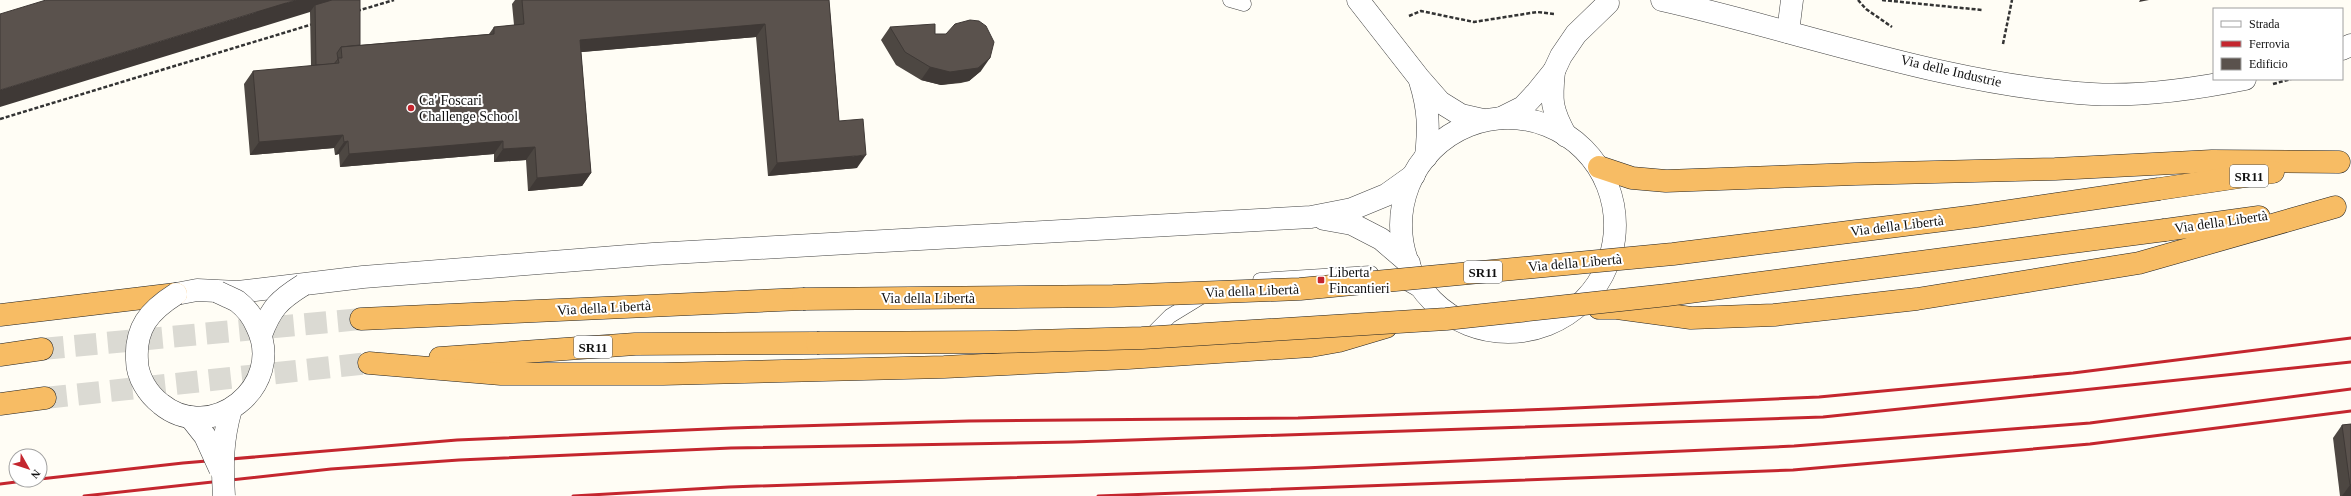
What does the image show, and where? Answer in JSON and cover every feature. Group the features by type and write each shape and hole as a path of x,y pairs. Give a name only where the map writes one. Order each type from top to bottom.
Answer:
{"highway":[{"path":"1599,167 1632,178 1666,181 2055,169 2212,161 2345,161"},
{"name":"Via della Libertà","path":"362,319 803,299 1112,296 1300,289 1673,254 1976,216 2159,190 2345,161"},
{"path":"1566,314 1588,308 1617,308 1691,318 1774,315 1917,299 2139,263 2343,205"},
{"name":"Via della Libertà","path":"1128,358 944,367 663,374 501,374 369,363 635,344 996,342 1142,338 1446,319 1674,294 2165,230 2343,205"},
{"path":"0,315 176,294"},
{"path":"1128,358 1311,346 1339,341 1392,326 1435,317 1451,316"},
{"path":"0,355 42,349"},
{"path":"0,404 45,398"}],"street":[{"path":"1358,0 1419,78 1440,102 1461,115 1492,119 1517,118 1550,126 1579,144 1599,167 1612,198 1615,231 1608,263 1591,292 1566,314 1539,327 1509,332 1479,328 1451,316 1429,296 1412,273 1403,247 1401,219 1406,191 1414,175 1436,145 1458,130 1492,119 1523,106 1554,71 1561,56 1576,34 1608,1"},
{"name":"Via delle Industrie","path":"1662,0 1993,83 2093,94 2170,91 2239,80"},
{"path":"1788,32 1792,0"},
{"path":"1554,71 1552,98 1554,114 1566,136"},
{"path":"1419,78 1428,111 1429,125 1426,157"},
{"path":"218,292 237,302 252,316 261,335 264,357 259,378 248,396 231,409 212,417 190,417 170,412 154,399 142,382 136,362 137,341 144,322 157,306 176,294 197,290 218,292 303,285 363,277 653,254 1311,217 1352,209 1386,196 1414,175"},
{"path":"1311,217 1352,224 1381,239 1409,263"},
{"path":"261,335 268,315 282,298 303,285"},
{"path":"223,486 222,450 231,409"},
{"path":"190,417 205,436 223,486"}],"lane":[{"path":"1230,0 1244,4"},
{"path":"1128,358 1170,316 1212,290 1241,282 1347,273 1378,273 1405,281 1429,296"}],"path":[{"path":"349,14 394,0"},
{"path":"1858,0 1879,19 1894,28"},
{"path":"1882,0 1982,10"},
{"path":"2003,44 2012,0"},
{"path":"1382,29 1421,11 1474,22 1537,12 1559,14"},
{"path":"0,119 319,23"}],"building":[{"path":"46,0 296,0 0,90 0,14"},
{"path":"332,0 360,0 360,45 341,47 337,53 338,59 334,64 316,65 315,5"},
{"name":"Ca' Foscari Challenge School","path":"522,0 829,0 839,121 863,119 866,155 777,163 765,24 580,40 591,173 537,178 535,147 503,149 503,141 349,154 348,141 344,142 343,135 259,142 253,71 339,63 338,58 342,58 341,47 494,34 494,27 524,24"},
{"path":"970,20 979,21 986,26 994,42 990,58 978,68 950,72 930,67 905,52 890,27 935,24 935,34 946,34 955,24"},
{"path":"2351,424 2351,484 2350,485 2342,425"}],"tunnel":[{"path":"42,349 361,319"},
{"path":"45,398 369,363"}],"railway":[{"path":"48,478 183,463 457,440 732,428 969,421 1298,418 1552,409 1819,397 2073,373 2351,338"},
{"path":"84,496 331,469 459,460 731,448 1072,442 1823,417 2351,362"},
{"path":"573,496 729,487 1304,468 1794,446 2090,423 2351,389"},
{"path":"1098,496 1793,470 2090,444 2351,411"},
{"path":"0,484 8,483"}],"place":[{"name":"Ca' Foscari Challenge School","path":"411,108"},
{"name":"Liberta' Fincantieri","path":"1321,280"}]}
